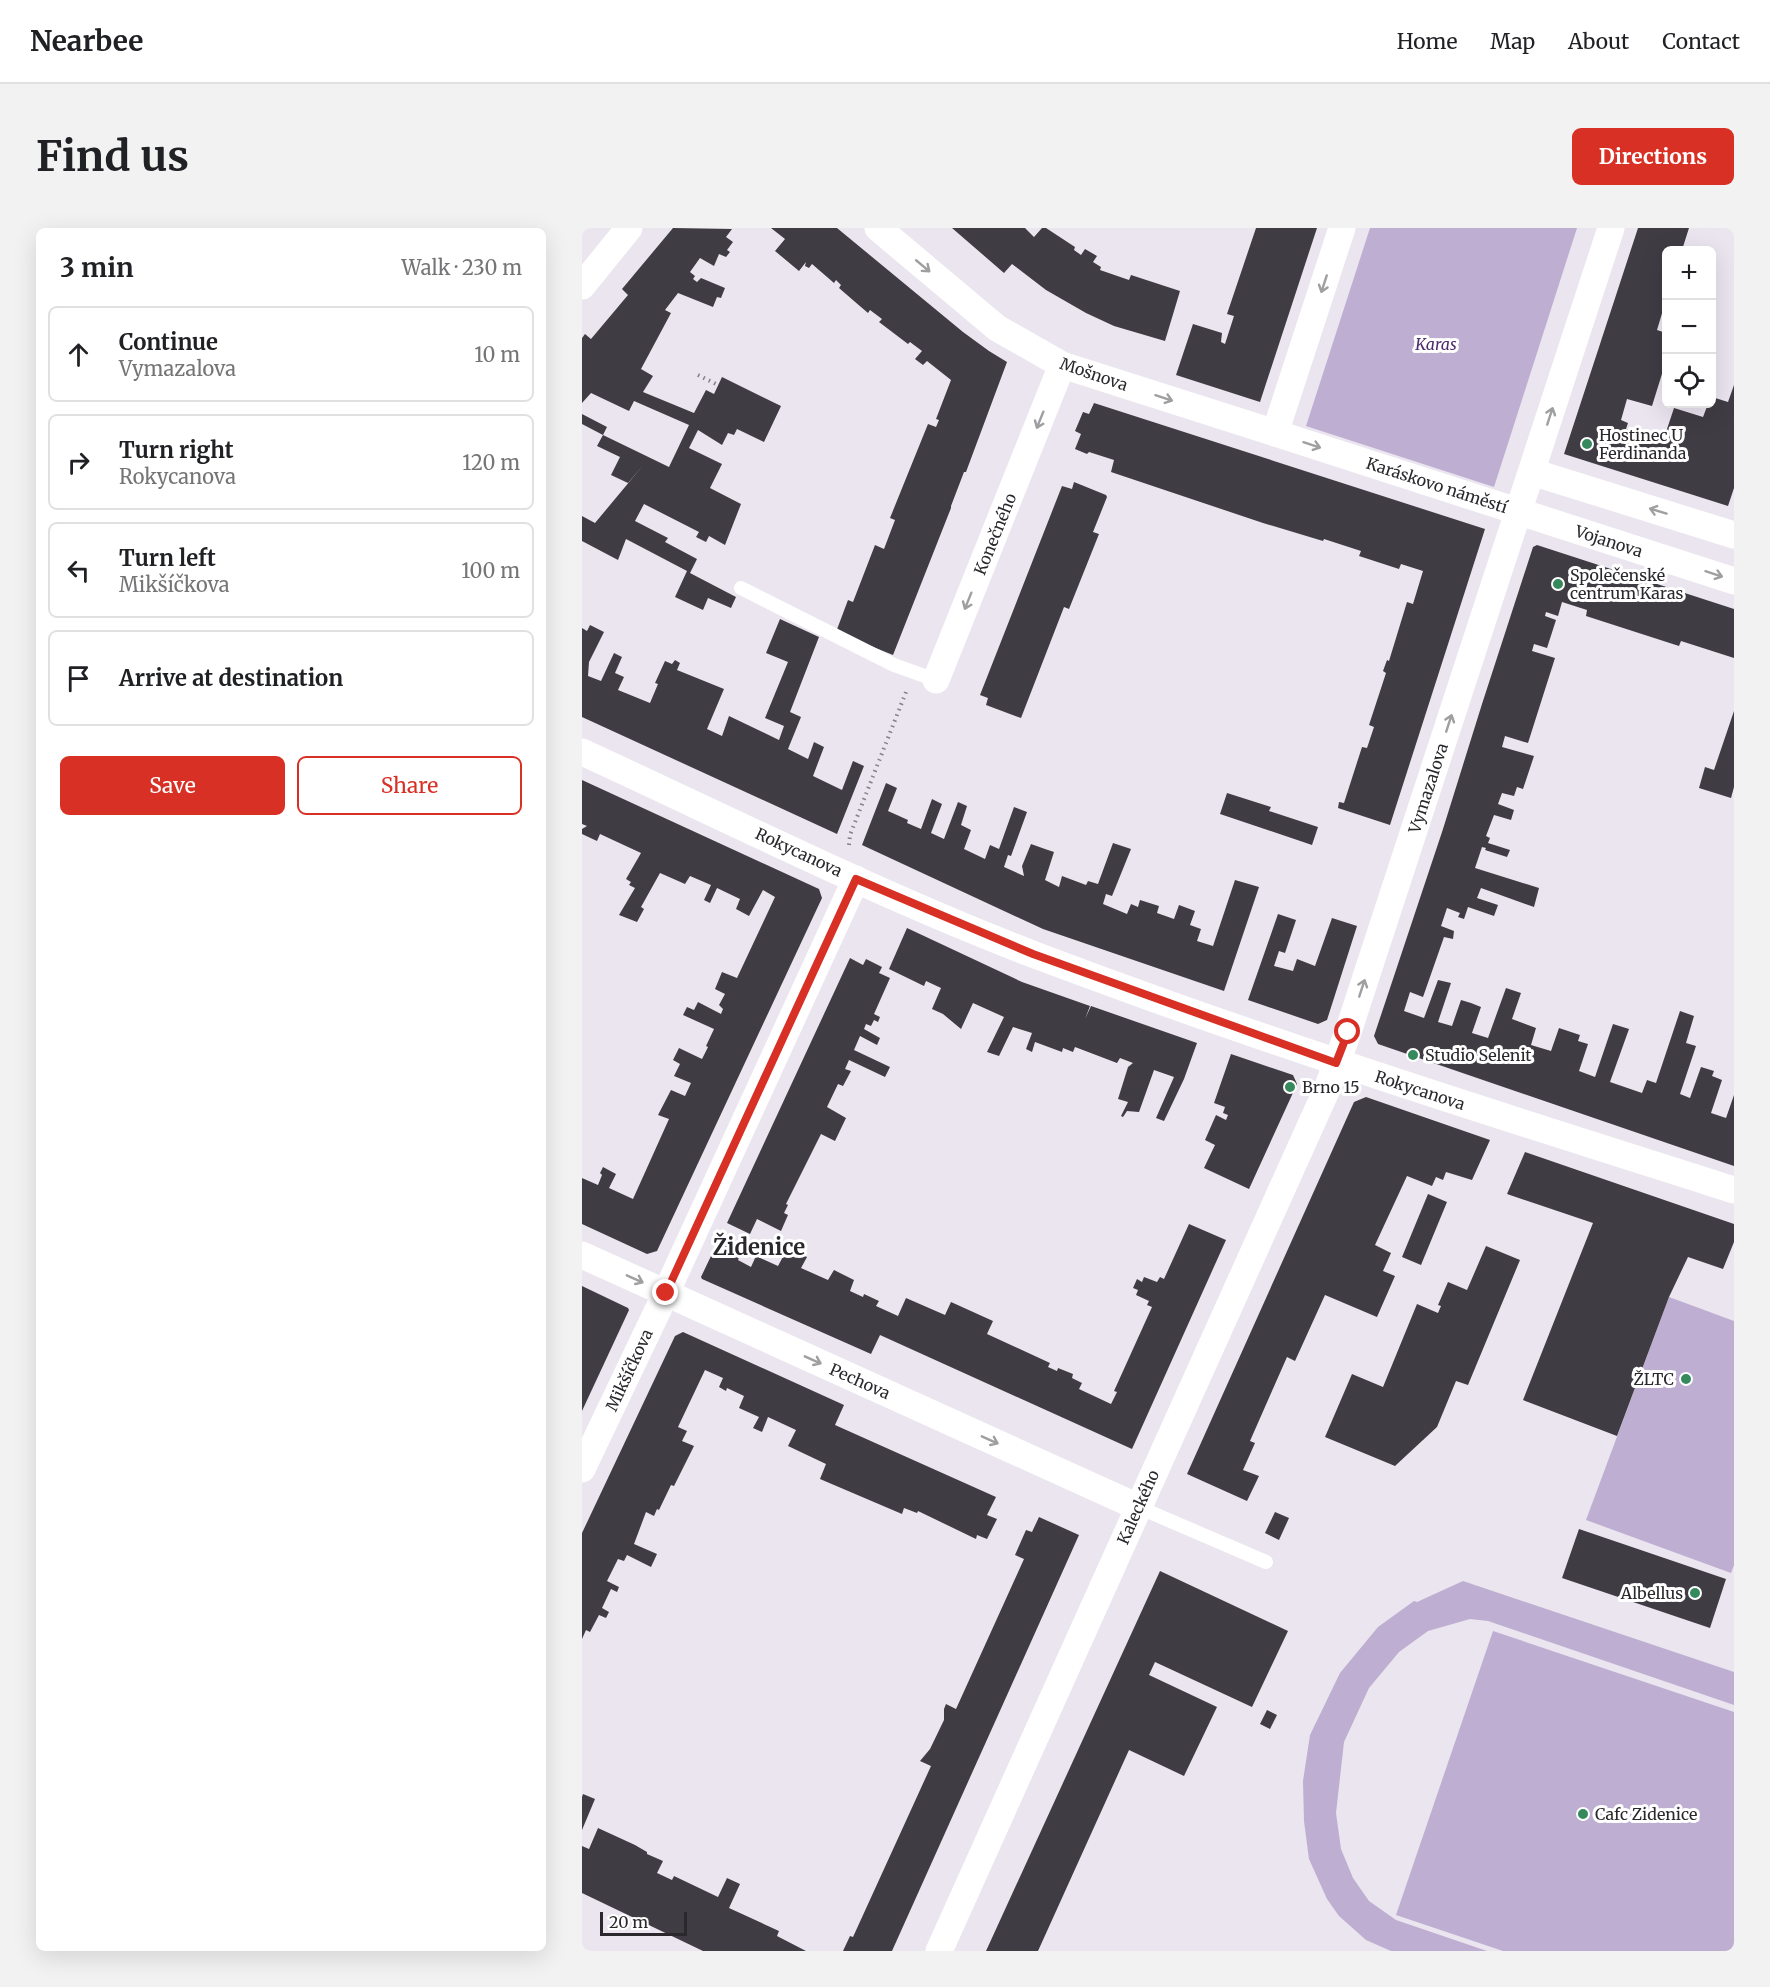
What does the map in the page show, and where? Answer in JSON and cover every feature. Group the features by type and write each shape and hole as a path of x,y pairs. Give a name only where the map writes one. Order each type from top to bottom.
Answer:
{"street":[{"path":"582,286 629,228"},
{"name":"Mošnova","path":"878,228 997,328 1062,365 1275,433"},
{"path":"1275,433 1342,228"},
{"name":"Karáskovo náměstí","path":"1275,433 1519,512 1611,228"},
{"name":"Konečného","path":"925,676 1062,365"},
{"path":"1532,472 1734,535"},
{"name":"Vojanova","path":"1519,512 1734,580"},
{"name":"Vymazalova","path":"1336,1063 1519,512"},
{"name":"Rokycanova","path":"582,752 856,879 1033,954 1336,1063 1734,1190"},
{"name":"Mikšíčkova","path":"582,1469 666,1293 856,879"},
{"name":"Kaleckého","path":"939,1951 1327,1089 1336,1063"},
{"name":"Pechova","path":"582,1255 1138,1507"}],"lane":[{"path":"741,588 894,665 925,676"},
{"path":"1138,1507 1266,1562"}],"path":[{"path":"698,375 718,385"},
{"path":"849,845 850,835 925,676"}],"green space":[{"name":"Karas","path":"1370,228 1577,228 1494,487 1306,426"},
{"name":"ŽLTC","path":"1669,1297 1734,1321 1734,1565 1731,1573 1586,1520"},
{"path":"1463,1581 1734,1672 1734,1705 1488,1621 1470,1619 1428,1631 1399,1652 1369,1688 1344,1742 1336,1813 1341,1849 1353,1878 1369,1901 1396,1920 1487,1951 1391,1951 1366,1940 1339,1916 1327,1899 1309,1859 1304,1821 1303,1781 1310,1735 1340,1673 1378,1627 1414,1601 1417,1602"},
{"name":"Cafc Zidenice","path":"1493,1631 1734,1712 1734,1951 1503,1951 1396,1915"}],"building":[{"path":"673,228 732,229 726,237 733,242 727,250 730,252 726,257 719,254 714,266 700,258 690,272 695,276 693,279 697,282 701,278 725,288 721,298 717,297 713,307 678,293 665,310 671,313 641,369 653,376 643,392 694,413 706,390 714,394 722,377 781,406 764,442 737,429 734,435 728,433 722,445 698,430 689,448 722,464 710,488 741,504 725,545 709,536 706,542 696,537 699,532 644,504 635,521 668,538 665,542 697,559 690,573 736,597 731,608 708,598 703,610 675,597 687,571 626,539 618,560 582,541 582,516 595,523 645,463 628,483 611,475 620,457 597,446 603,435 669,467 689,425 634,401 629,411 591,393 582,403 582,338 585,334 591,339 628,295 622,289"},
{"path":"771,228 837,228 963,332 1007,362 893,655 836,632 848,600 853,602 875,545 884,549 895,520 890,518 928,424 936,427 939,420 936,419 951,380 927,361 923,365 915,359 922,351 910,342 908,344 879,322 882,319 870,310 868,313 839,288 841,285 836,280 834,283 812,264 809,268 805,266 806,262 799,271 775,251 785,239"},
{"path":"952,228 1025,228 1034,237 1042,228 1046,228 1075,247 1074,250 1081,255 1085,249 1097,256 1093,262 1101,267 1100,270 1129,280 1131,275 1180,291 1165,341 1114,326 1086,313 1046,290 1012,264 1004,273"},
{"path":"1256,228 1317,228 1260,402 1176,375 1193,324 1222,333 1221,342 1225,344 1234,316 1227,314"},
{"path":"1638,228 1689,228 1683,246 1662,246 1662,313 1657,330 1662,332 1662,374 1652,406 1627,399 1621,420 1628,423 1626,429 1663,441 1674,408 1703,417 1706,408 1716,408 1716,398 1728,402 1734,385 1734,488 1728,506 1564,454"},
{"path":"1094,403 1485,529 1390,825 1338,808 1339,802 1344,803 1362,747 1367,748 1374,727 1369,725 1386,673 1383,671 1387,660 1389,661 1407,602 1413,604 1423,571 1401,564 1399,569 1359,556 1361,551 1263,523 1111,472 1114,460 1075,449 1081,434 1075,431 1083,412 1089,414"},
{"path":"582,414 607,427 603,435 582,424"},
{"path":"1074,482 1107,497 1093,532 1099,534 1069,609 1064,607 1021,718 986,705 988,698 980,695 1062,486 1072,489"},
{"path":"1537,545 1734,609 1734,658 1681,641 1679,646 1586,616 1587,610 1562,602 1558,616 1546,612 1545,616 1556,620 1547,648 1534,644 1532,651 1555,658 1528,743 1505,736 1502,747 1534,756 1523,789 1517,787 1514,796 1502,793 1498,804 1514,810 1511,820 1494,815 1486,836 1490,838 1488,843 1510,850 1507,857 1482,847 1475,868 1539,888 1534,907 1481,888 1477,898 1498,905 1494,916 1468,907 1464,919 1458,917 1460,913 1447,908 1441,926 1454,931 1453,939 1444,937 1423,997 1410,992 1404,1011 1424,1018 1438,980 1451,983 1438,1022 1452,1026 1461,1000 1471,1003 1481,1007 1472,1033 1488,1038 1506,988 1521,993 1512,1019 1536,1028 1531,1045 1551,1051 1559,1028 1580,1035 1578,1041 1588,1044 1579,1071 1595,1077 1613,1024 1629,1029 1610,1082 1642,1093 1647,1080 1656,1083 1680,1011 1694,1016 1686,1043 1696,1046 1680,1094 1690,1098 1701,1067 1714,1071 1712,1076 1722,1080 1711,1113 1726,1118 1734,1095 1734,1166 1378,1044 1374,1036 1533,547"},
{"path":"780,619 819,637 790,712 801,717 788,749 808,759 814,742 824,747 813,776 842,790 853,761 864,766 837,834 582,717 582,628 587,631 590,625 604,632 589,662 588,676 601,681 614,653 622,657 615,673 624,677 618,690 650,703 658,684 655,683 665,661 672,664 675,660 680,663 677,670 724,689 707,729 722,736 729,716 779,740 784,726 765,718 788,662 766,653"},
{"path":"1734,711 1734,787 1731,798 1699,788 1705,767 1714,770"},
{"path":"582,780 819,889 822,898 657,1251 647,1254 582,1224 582,1178 598,1185 603,1167 616,1174 609,1188 633,1199 669,1119 658,1115 671,1090 685,1096 691,1083 674,1076 680,1064 673,1060 679,1048 702,1059 714,1029 683,1015 687,1007 694,1010 698,1002 721,1014 723,1009 719,1005 725,994 715,989 722,972 737,978 775,897 763,890 749,916 736,909 740,899 717,888 710,903 704,900 711,885 690,876 685,884 660,873 641,907 644,909 637,922 619,915 635,888 629,885 631,882 626,879 641,853 600,834 597,841 582,834 582,829 587,826 582,824"},
{"path":"886,783 897,788 888,811 921,829 932,799 942,804 931,833 944,839 958,802 967,806 961,825 971,830 964,849 985,859 990,845 999,849 1014,807 1027,812 1011,856 1008,855 1004,867 1024,876 1022,866 1031,844 1054,852 1045,880 1059,887 1062,876 1086,885 1088,881 1098,884 1113,843 1131,849 1112,896 1106,894 1103,904 1127,914 1131,904 1138,907 1140,900 1159,906 1157,913 1174,919 1179,905 1195,911 1190,925 1201,929 1197,941 1213,946 1235,880 1259,887 1224,991 1043,929 862,845"},
{"path":"1227,793 1271,807 1269,811 1318,827 1312,845 1220,814"},
{"path":"1278,914 1296,920 1285,953 1279,951 1274,966 1293,971 1297,959 1315,966 1332,918 1357,926 1327,1020 1318,1024 1248,1000"},
{"path":"907,928 1022,982 1090,1006 1085,1019 1091,1006 1197,1043 1184,1079 1164,1121 1156,1118 1174,1077 1154,1070 1139,1112 1127,1111 1123,1117 1121,1116 1128,1102 1118,1099 1128,1067 1133,1063 1120,1058 1117,1063 1075,1047 1073,1052 1063,1048 1062,1052 1035,1042 1032,1052 1026,1049 1032,1033 1013,1027 999,1056 987,1052 1004,1017 973,1003 961,1029 943,1014 932,1009 941,988 926,981 924,986 889,969"},
{"path":"850,958 863,965 866,959 882,967 879,973 890,978 874,1014 880,1017 878,1022 874,1020 871,1026 866,1024 864,1029 880,1038 877,1045 860,1036 854,1050 890,1067 885,1077 849,1060 845,1069 851,1071 843,1086 838,1084 827,1107 846,1118 835,1141 821,1134 786,1204 788,1205 784,1213 788,1215 781,1231 757,1219 750,1234 727,1223"},
{"path":"1231,1054 1293,1075 1297,1084 1249,1189 1204,1168 1215,1145 1205,1140 1216,1115 1226,1120 1228,1115 1223,1113 1225,1107 1214,1103"},
{"path":"1366,1097 1490,1140 1472,1180 1446,1172 1443,1180 1436,1177 1432,1186 1407,1176 1375,1245 1391,1253 1383,1271 1395,1276 1377,1317 1325,1295 1295,1361 1287,1357 1250,1441 1255,1443 1243,1470 1259,1476 1247,1501 1187,1474 1354,1102"},
{"path":"1525,1152 1734,1224 1734,1242 1723,1269 1688,1257 1669,1297 1617,1436 1523,1400 1593,1223 1507,1194"},
{"path":"1428,1194 1447,1202 1421,1265 1402,1257"},
{"path":"1189,1224 1226,1240 1132,1449 880,1335 871,1354 701,1277 721,1235 744,1246 738,1260 751,1267 756,1256 778,1266 785,1253 796,1258 798,1253 807,1257 801,1268 828,1280 834,1270 854,1280 850,1291 879,1301 876,1306 898,1316 906,1298 945,1315 951,1302 993,1321 987,1334 1050,1363 1048,1367 1073,1374 1072,1378 1082,1383 1079,1389 1111,1404 1117,1392 1114,1391 1152,1307 1147,1305 1149,1301 1136,1295 1138,1290 1133,1288 1137,1279 1142,1282 1144,1277 1157,1282 1160,1277 1164,1279"},
{"path":"1486,1246 1520,1260 1468,1385 1456,1381 1437,1427 1395,1466 1325,1437 1352,1374 1383,1387 1417,1304 1438,1313 1441,1306 1438,1305 1448,1282 1467,1290"},
{"path":"582,1286 629,1310 582,1411"},
{"path":"683,1332 844,1405 835,1425 996,1497 987,1515 997,1519 987,1539 977,1535 976,1539 918,1511 917,1513 904,1508 902,1514 820,1479 826,1464 788,1446 796,1430 768,1417 762,1432 753,1428 759,1417 739,1408 744,1396 719,1387 723,1378 705,1370 678,1427 687,1431 682,1441 694,1446 659,1510 657,1509 654,1516 646,1512 634,1544 657,1554 651,1567 627,1555 624,1561 618,1559 607,1581 619,1587 617,1592 611,1589 602,1608 609,1612 606,1618 599,1615 590,1632 586,1630 582,1639 582,1533 675,1336"},
{"path":"1275,1512 1289,1518 1279,1540 1265,1533"},
{"path":"1039,1517 1079,1535 892,1951 843,1951 850,1936 853,1937 931,1766 920,1761 930,1749 944,1720 946,1704 956,1709 1024,1559 1015,1555 1026,1530 1032,1532"},
{"path":"1579,1529 1726,1579 1710,1628 1562,1578"},
{"path":"1160,1571 1288,1631 1252,1707 1155,1662 1149,1675 1217,1707 1184,1776 1129,1750 1038,1951 986,1951"},
{"path":"1267,1710 1277,1715 1270,1729 1260,1724"},
{"path":"583,1794 595,1799 582,1830 582,1797"},
{"path":"598,1828 663,1861 657,1873 672,1880 674,1876 718,1897 727,1878 740,1884 729,1908 779,1931 777,1936 806,1951 703,1951 582,1893 582,1846 589,1849"}],"place":[{"name":"Hostinec U Ferdinanda","path":"1587,444"},
{"name":"Společenské centrum Karas","path":"1558,584"},
{"name":"Studio Selenit","path":"1413,1055"},
{"name":"Brno 15","path":"1290,1087"},
{"name":"ŽLTC","path":"1686,1379"},
{"name":"Albellus","path":"1695,1593"},
{"name":"Cafc Zidenice","path":"1583,1814"}],"district":[{"name":"Židenice","path":"759,1247"}],"route":[{"path":"666,1293 856,879 1033,954 1336,1063 1348,1032"}]}
